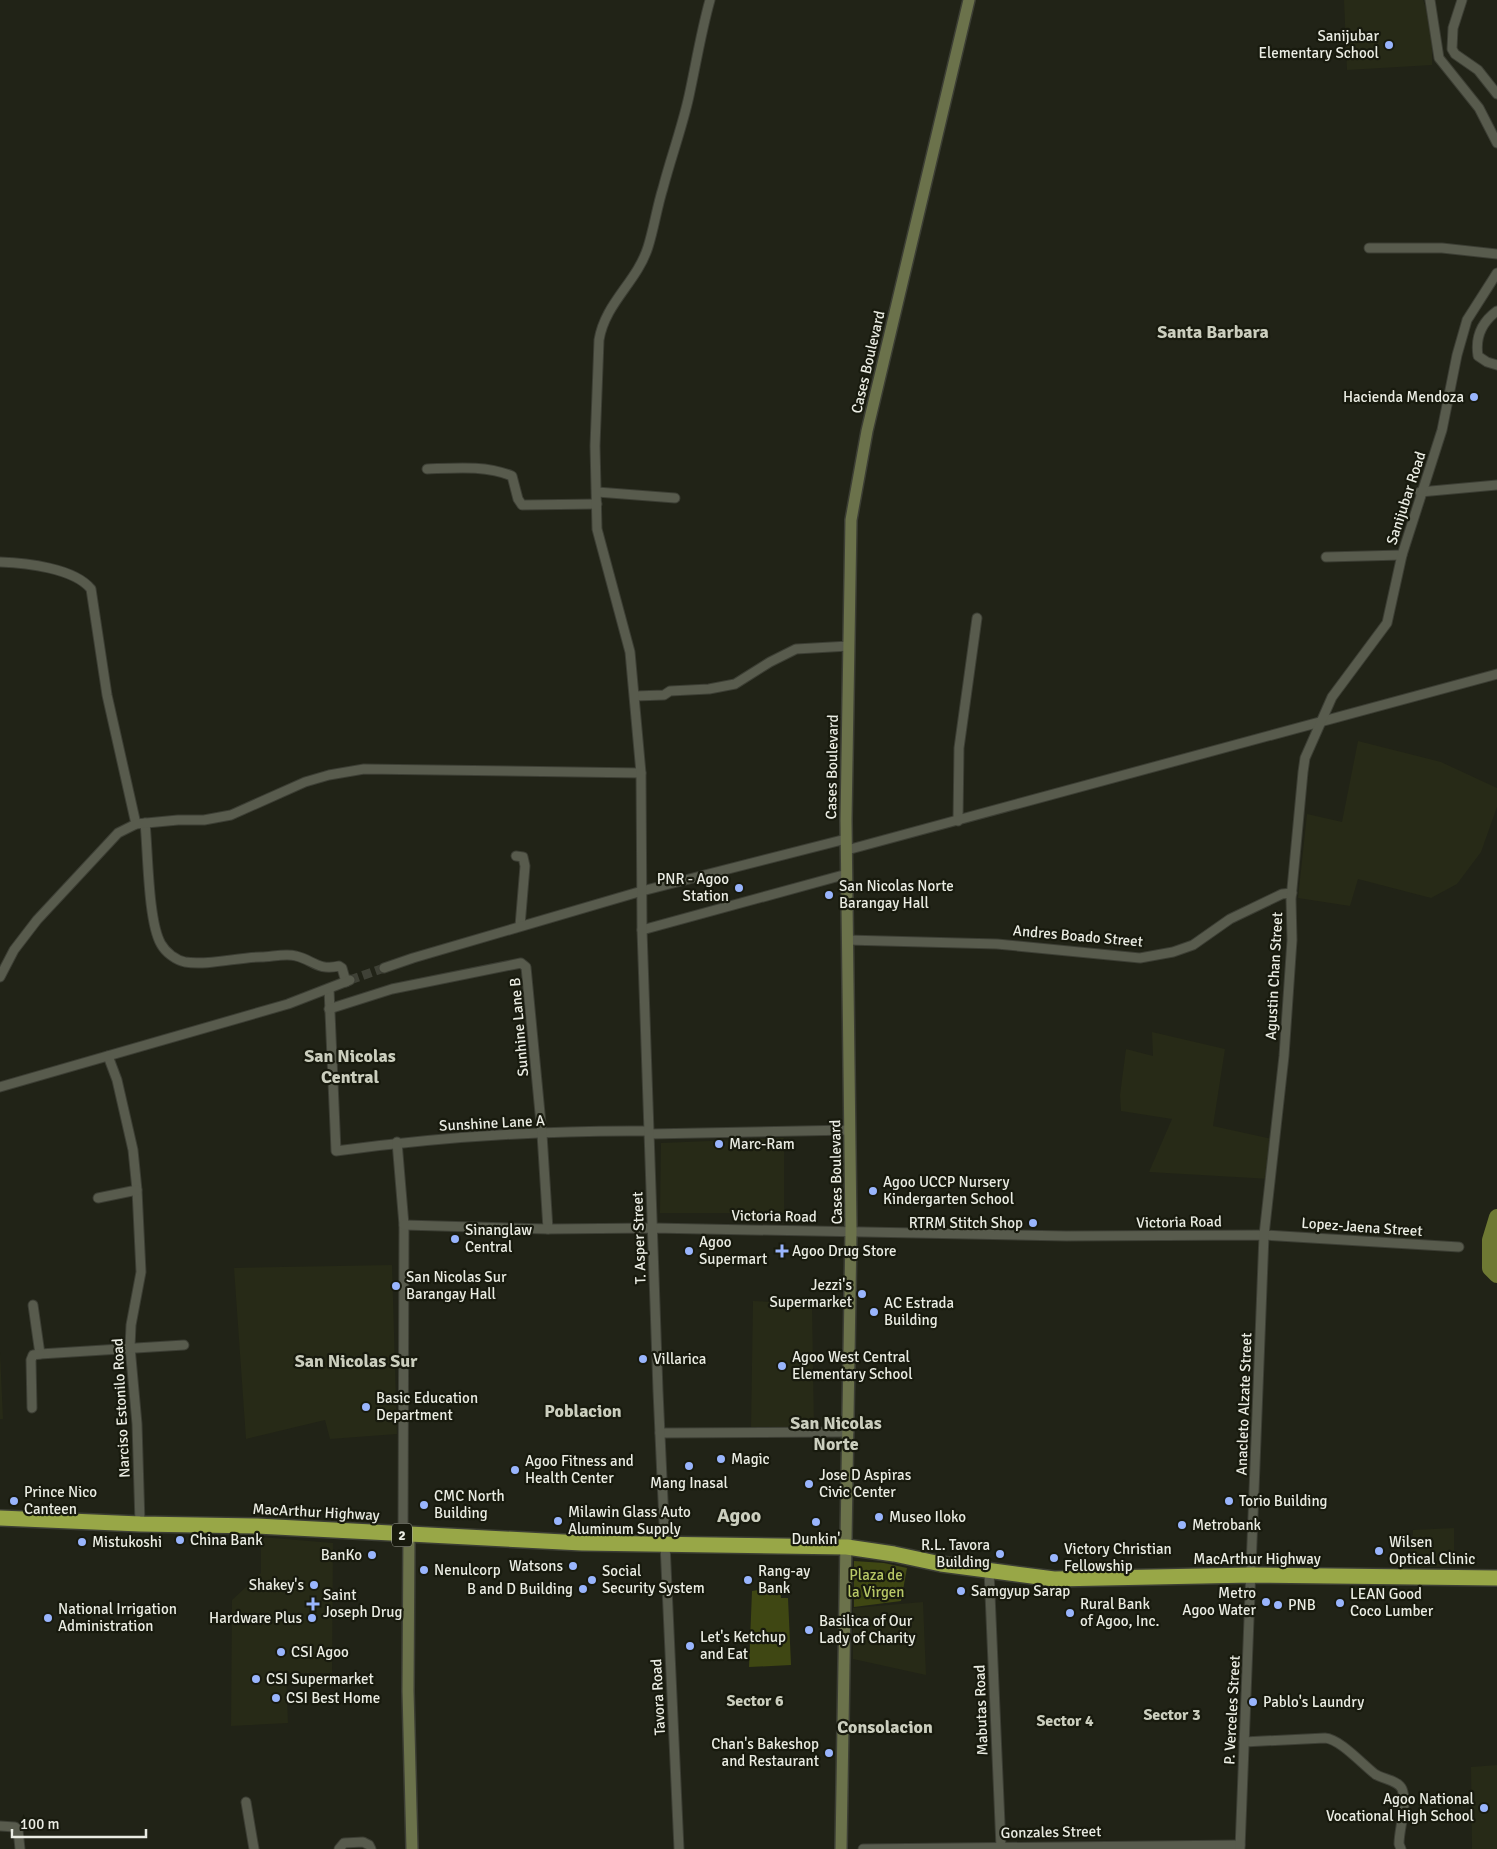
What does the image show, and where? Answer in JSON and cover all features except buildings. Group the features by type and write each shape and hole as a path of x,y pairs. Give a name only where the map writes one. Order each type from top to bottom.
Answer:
{"highway":[{"name":"MacArthur Highway","path":"0,1518 140,1524 257,1526 582,1543 847,1547 989,1571 1054,1579 1252,1575 1497,1578"}],"street":[{"name":"T. Asper Street","path":"664,1545 642,930 640,773 630,652 597,528 595,446 601,332 608,312 638,268 648,247 663,187 682,124 697,47 710,0"},
{"name":"Cases Boulevard","path":"841,1849 852,1231 846,844 851,520 856,482 969,0"},
{"path":"1430,0 1439,58 1479,108 1497,143"},
{"path":"1462,0 1453,28 1452,49 1455,54 1478,70 1497,94"},
{"path":"1369,248 1442,248 1497,254"},
{"name":"Sanijubar Road","path":"1322,722 1332,696 1387,622 1402,555 1420,492 1442,430 1457,355 1467,320 1497,273"},
{"path":"1497,311 1479,331 1476,347 1478,356 1487,362 1497,365"},
{"path":"427,469 469,468 504,472 512,476 518,499 522,505 597,504"},
{"path":"1420,492 1497,485"},
{"path":"597,492 676,498"},
{"path":"1326,557 1402,555"},
{"path":"0,562 25,563 49,568 79,580 91,589 107,695 141,823 156,928 161,944 171,956 185,962 228,962 254,957 295,956 325,968 339,966 342,968 348,981 288,1004 0,1087"},
{"path":"958,821 959,748 977,618"},
{"path":"635,696 664,695 670,691 709,689 735,684 770,662 796,649 849,646"},
{"path":"384,968 642,891 846,844 958,821 1190,756 1497,674"},
{"name":"Agustin Chan Street","path":"1264,1234 1284,1056 1292,893 1304,765 1322,722"},
{"path":"0,977 14,950 37,920 118,833 141,823 204,820 231,815 305,782 329,775 364,770 640,773"},
{"path":"516,856 524,857 525,866 520,926"},
{"path":"642,930 847,874"},
{"name":"Andres Boado Street","path":"847,940 997,944 1140,958 1173,952 1192,945 1230,919 1282,894 1292,893"},
{"name":"Sunhine Lane B","path":"329,1009 392,989 521,963 526,967 542,1134 548,1229"},
{"path":"329,989 329,1009"},
{"name":"Sunshine Lane A","path":"329,1009 336,1151 397,1142 599,1130 649,1132 850,1130"},
{"name":"Narciso Estonilo Road","path":"108,1056 117,1080 132,1142 137,1190 141,1272 131,1325 130,1346 137,1424 140,1524"},
{"path":"397,1142 404,1225 406,1535 412,1849"},
{"path":"98,1198 137,1190"},
{"name":"Victoria Road","path":"404,1225 548,1229 653,1228 1066,1236 1264,1234"},
{"name":"Lopez-Jaena Street","path":"1264,1234 1459,1247"},
{"name":"Anacleto Alzate Street","path":"1252,1575 1264,1234"},
{"path":"33,1305 40,1354"},
{"path":"32,1408 31,1360 33,1355 130,1346 184,1345"},
{"path":"660,1433 849,1432"},
{"name":"Tavora Road","path":"664,1545 679,1849"},
{"name":"Mabutas Road","path":"989,1571 1001,1847"},
{"name":"P. Verceles Street","path":"1240,1847 1252,1575"},
{"path":"1244,1742 1324,1738 1337,1742 1377,1776 1399,1784 1404,1800 1399,1844 1402,1849"},
{"path":"246,1802 254,1849"},
{"path":"0,1826 14,1827 18,1830 20,1849"},
{"path":"338,1849 344,1843 363,1842 369,1845 371,1849"},
{"name":"Gonzales Street","path":"863,1849 1240,1847"}],"shaded area":[{"name":"Sanijubar Elementary School","path":"1344,0 1423,0 1432,25 1432,65 1347,70"},
{"path":"1358,741 1441,762 1497,788 1497,807 1481,852 1457,884 1431,898 1358,879 1350,906 1298,898 1307,814 1342,822"},
{"path":"1152,1032 1225,1049 1213,1126 1272,1139 1270,1179 1149,1172 1172,1119 1121,1111 1120,1095 1126,1049 1153,1056"},
{"path":"784,1138 784,1213 660,1213 661,1143"},
{"path":"392,1265 397,1434 330,1439 325,1420 246,1439 234,1268"},
{"name":"Agoo West Central Elementary School","path":"753,1301 812,1304 814,1429 751,1428"},
{"path":"0,1352 3,1419 0,1419"},
{"path":"1454,1528 1454,1566 1410,1568 1413,1530"},
{"name":"CSI Agoo","path":"261,1537 333,1543 332,1673 286,1673 288,1723 231,1726 232,1600 261,1573"},
{"path":"923,1602 926,1675 853,1659 853,1608"},
{"name":"Agoo National Vocational High School","path":"1497,1765 1497,1849 1472,1849 1471,1767"}],"green space":[{"name":"Plaza de la Virgen","path":"854,1561 884,1563 907,1568 901,1601 854,1607"},
{"path":"781,1586 781,1598 788,1598 791,1665 749,1667 752,1591"}],"waterway":[{"path":"1497,1217 1490,1240 1490,1268 1497,1275"}],"tunnel":[{"path":"350,980 384,968"}],"place":[{"name":"Sanijubar Elementary School","path":"1389,45"},
{"name":"Hacienda Mendoza","path":"1474,397"},
{"name":"PNR - Agoo Station","path":"739,888"},
{"name":"San Nicolas Norte Barangay Hall","path":"829,895"},
{"name":"Marc-Ram","path":"719,1144"},
{"name":"Agoo UCCP Nursery Kindergarten School","path":"873,1191"},
{"name":"RTRM Stitch Shop","path":"1033,1223"},
{"name":"Sinanglaw Central","path":"455,1239"},
{"name":"Agoo Supermart","path":"689,1251"},
{"name":"Agoo Drug Store","path":"782,1251"},
{"name":"San Nicolas Sur Barangay Hall","path":"396,1286"},
{"name":"Jezzi's Supermarket","path":"862,1294"},
{"name":"AC Estrada Building","path":"874,1312"},
{"name":"Villarica","path":"643,1359"},
{"name":"Agoo West Central Elementary School","path":"782,1366"},
{"name":"Basic Education Department","path":"366,1407"},
{"name":"Magic","path":"721,1459"},
{"name":"Mang Inasal","path":"689,1466"},
{"name":"Agoo Fitness and Health Center","path":"515,1470"},
{"name":"Jose D Aspiras Civic Center","path":"809,1484"},
{"name":"Prince Nico Canteen","path":"14,1501"},
{"name":"Torio Building","path":"1229,1501"},
{"name":"CMC North Building","path":"424,1505"},
{"name":"Museo Iloko","path":"879,1517"},
{"name":"Milawin Glass Auto Aluminum Supply","path":"558,1521"},
{"name":"Dunkin'","path":"816,1522"},
{"name":"Metrobank","path":"1182,1525"},
{"name":"China Bank","path":"180,1540"},
{"name":"Mistukoshi","path":"82,1542"},
{"name":"Wilsen Optical Clinic","path":"1379,1551"},
{"name":"R.L. Tavora Building","path":"1000,1554"},
{"name":"BanKo","path":"372,1555"},
{"name":"Victory Christian Fellowship","path":"1054,1558"},
{"name":"Watsons","path":"573,1566"},
{"name":"Nenulcorp","path":"424,1570"},
{"name":"Social Security System","path":"592,1580"},
{"name":"Rang-ay Bank","path":"748,1580"},
{"name":"Shakey's","path":"314,1585"},
{"name":"B and D Building","path":"583,1589"},
{"name":"Samgyup Sarap","path":"961,1591"},
{"name":"Metro Agoo Water","path":"1266,1602"},
{"name":"LEAN Good Coco Lumber","path":"1340,1603"},
{"name":"Saint Joseph Drug","path":"313,1604"},
{"name":"PNB","path":"1278,1605"},
{"name":"Rural Bank of Agoo, Inc.","path":"1070,1613"},
{"name":"National Irrigation Administration","path":"48,1618"},
{"name":"Hardware Plus","path":"312,1618"},
{"name":"Basilica of Our Lady of Charity","path":"809,1630"},
{"name":"Let's Ketchup and Eat","path":"690,1646"},
{"name":"CSI Agoo","path":"281,1652"},
{"name":"CSI Supermarket","path":"256,1679"},
{"name":"CSI Best Home","path":"276,1698"},
{"name":"Pablo's Laundry","path":"1253,1702"},
{"name":"Chan's Bakeshop and Restaurant","path":"829,1753"},
{"name":"Agoo National Vocational High School","path":"1484,1808"}],"district":[{"name":"Santa Barbara","path":"1213,332"},
{"name":"San Nicolas Central","path":"350,1066"},
{"name":"San Nicolas Sur","path":"356,1361"},
{"name":"Poblacion","path":"583,1411"},
{"name":"San Nicolas Norte","path":"836,1434"},
{"name":"Agoo","path":"739,1515"},
{"name":"Sector 6","path":"755,1700"},
{"name":"Sector 3","path":"1172,1714"},
{"name":"Sector 4","path":"1065,1720"},
{"name":"Consolacion","path":"885,1727"}]}
